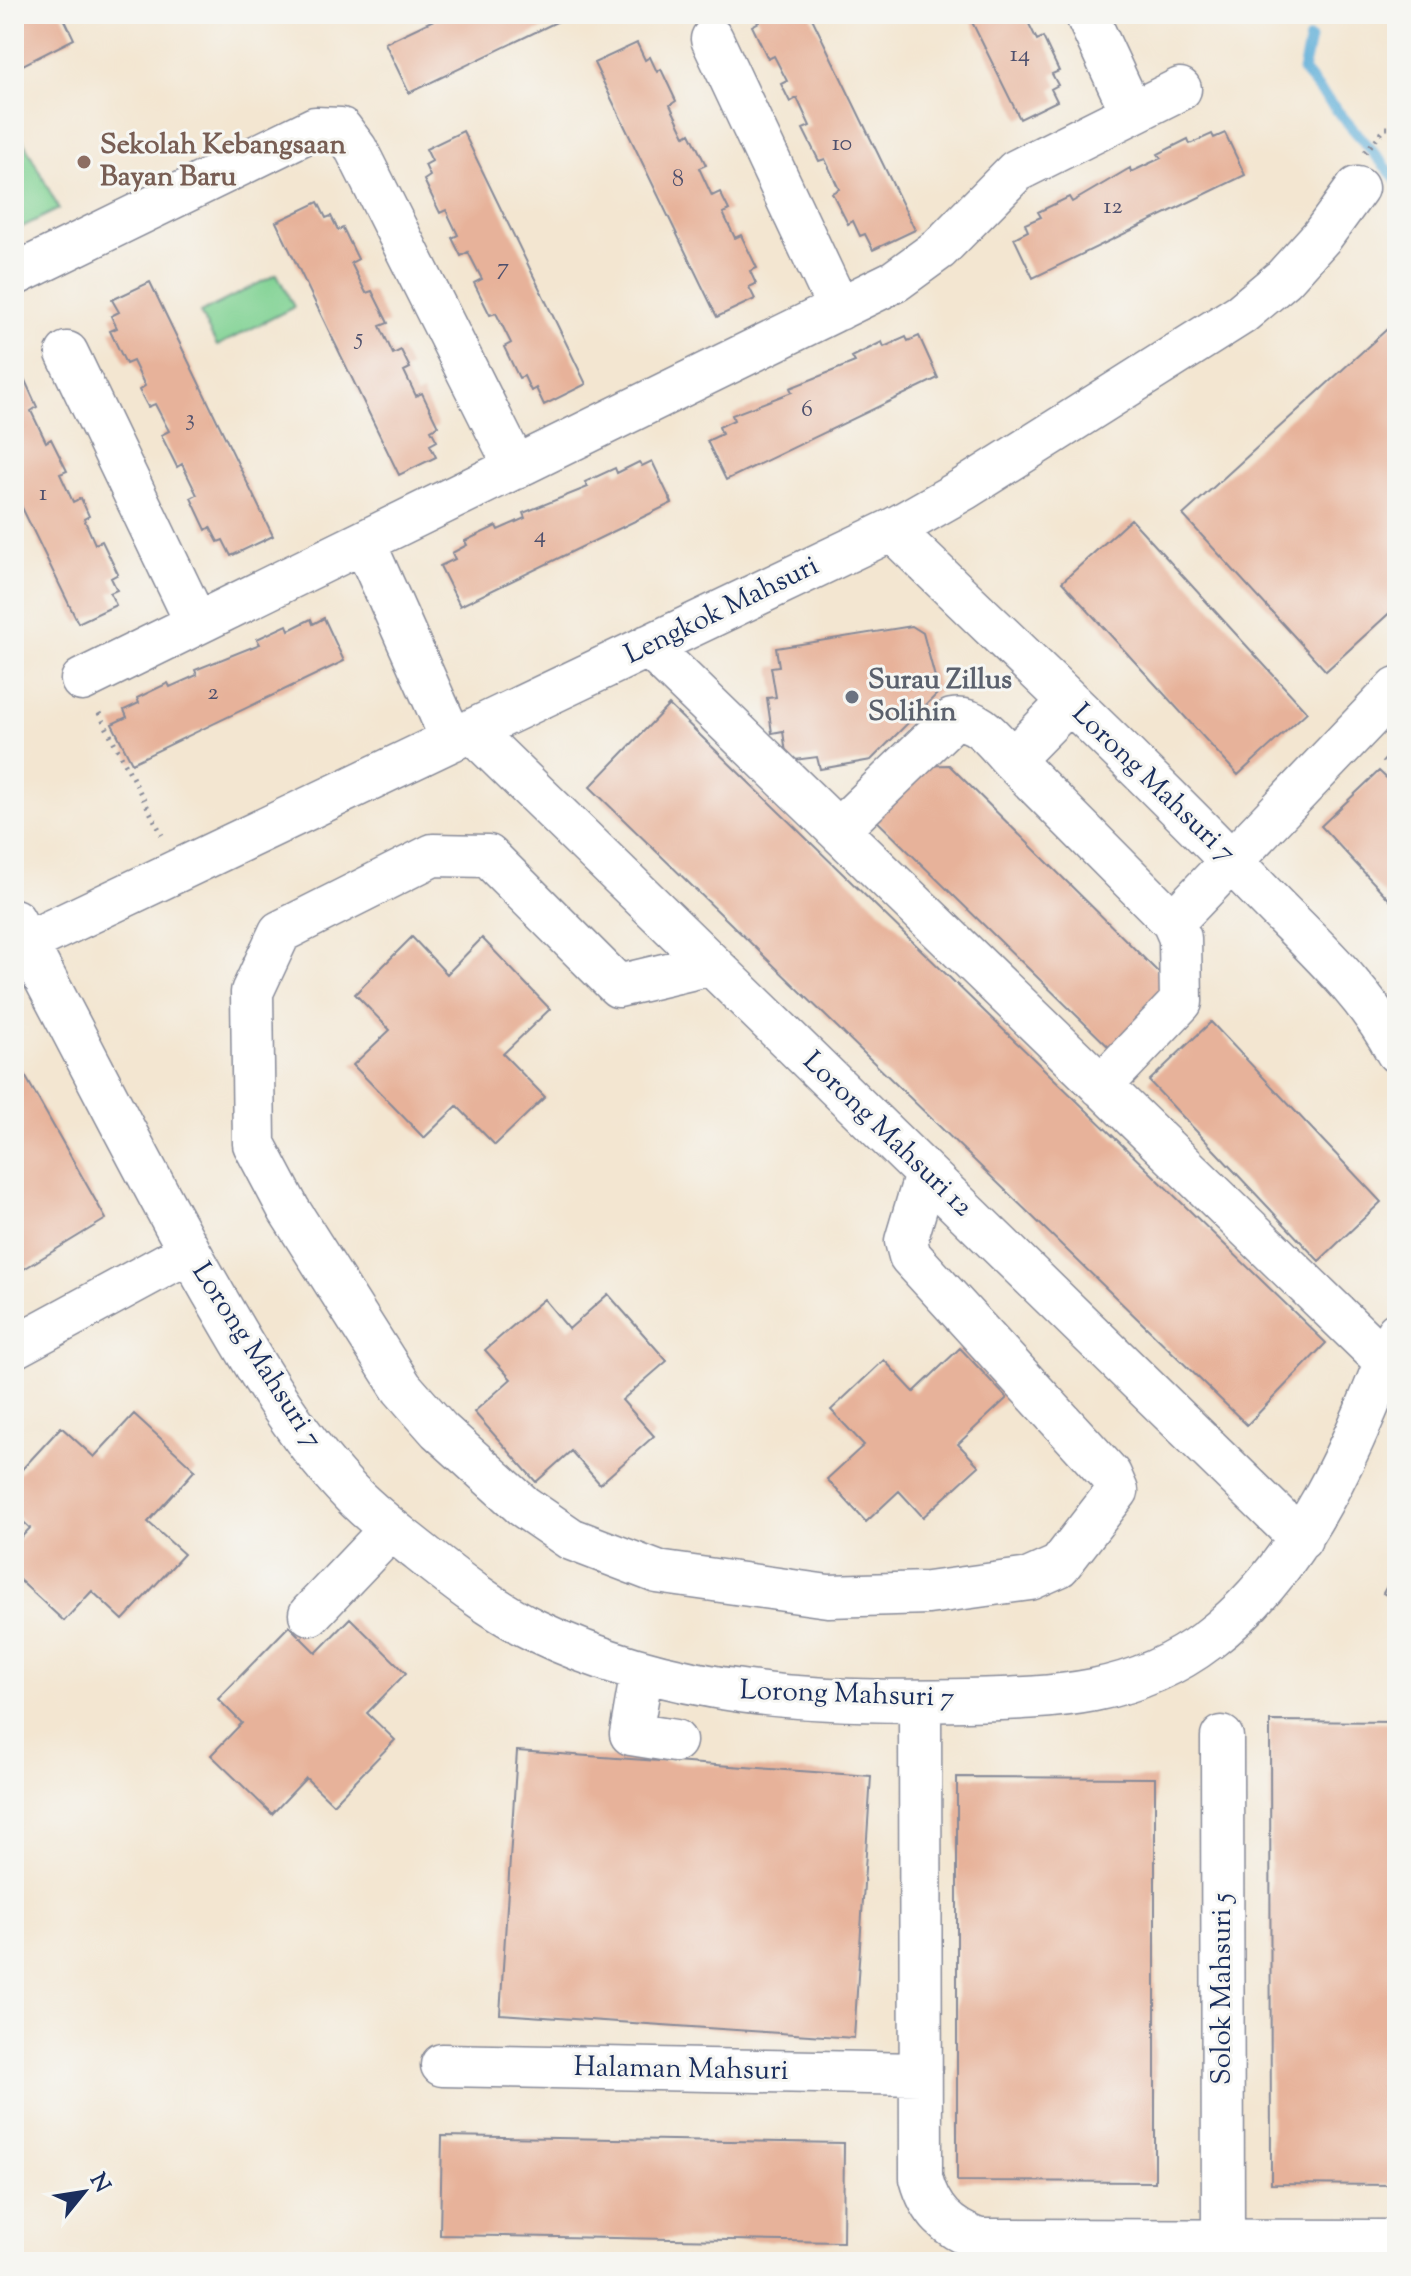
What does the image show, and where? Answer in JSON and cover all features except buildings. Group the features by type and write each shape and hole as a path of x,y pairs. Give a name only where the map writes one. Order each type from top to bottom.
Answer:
{"street":[{"path":"1086,14 1132,113"},
{"path":"712,39 839,309"},
{"path":"82,680 895,281 939,249 1016,171 1180,89"},
{"path":"14,275 315,128 341,129 356,149 516,468"},
{"name":"Lengkok Mahsuri","path":"20,932 180,870 892,530 964,489 1241,314 1284,278 1322,236 1361,170"},
{"path":"67,353 196,622"},
{"name":"Lorong Mahsuri 7","path":"892,530 1233,862 1347,981 1386,1031 1397,1052"},
{"path":"364,542 462,736"},
{"path":"648,646 1101,1086 1391,1348"},
{"path":"1173,922 1397,688"},
{"path":"1012,760 1069,702"},
{"path":"838,830 952,720 961,719 978,726 1173,922 1180,938 1181,1002 1101,1086"},
{"name":"Lorong Mahsuri 12","path":"462,736 711,964 1301,1539"},
{"path":"711,964 618,986 488,856 433,855 280,932 252,992 254,1144 289,1210 394,1375 439,1430 523,1506 571,1539 657,1572 828,1596 928,1593 1030,1579 1059,1566 1117,1491 1110,1475 910,1256 906,1241 926,1174"},
{"name":"Lorong Mahsuri 7","path":"20,932 189,1252 256,1367 296,1426 347,1489 442,1569 530,1628 592,1655 642,1671 765,1697 920,1701 1039,1698 1106,1690 1157,1670 1204,1643 1243,1612 1278,1574 1301,1539 1391,1348"},
{"path":"14,1347 189,1252"},
{"path":"310,1614 391,1529"},
{"path":"642,1671 631,1734 675,1741"},
{"path":"920,1701 921,2178 933,2208 956,2231 979,2240 1397,2241"},
{"name":"Solok Mahsuri 5","path":"1222,1737 1223,2242"},
{"name":"Halaman Mahsuri","path":"442,2065 919,2074"}],"path":[{"path":"1361,170 1374,142 1386,128 1397,128"},
{"path":"82,680 180,870"}],"green space":[{"path":"14,123 59,209 14,231"},
{"path":"277,274 294,307 217,346 200,313"}],"waterway":[{"path":"1310,39 1303,71 1397,180"}],"place":[{"name":"Sekolah Kebangsaan Bayan Baru","path":"84,162"},
{"name":"Surau Zillus Solihin","path":"852,697"}]}
